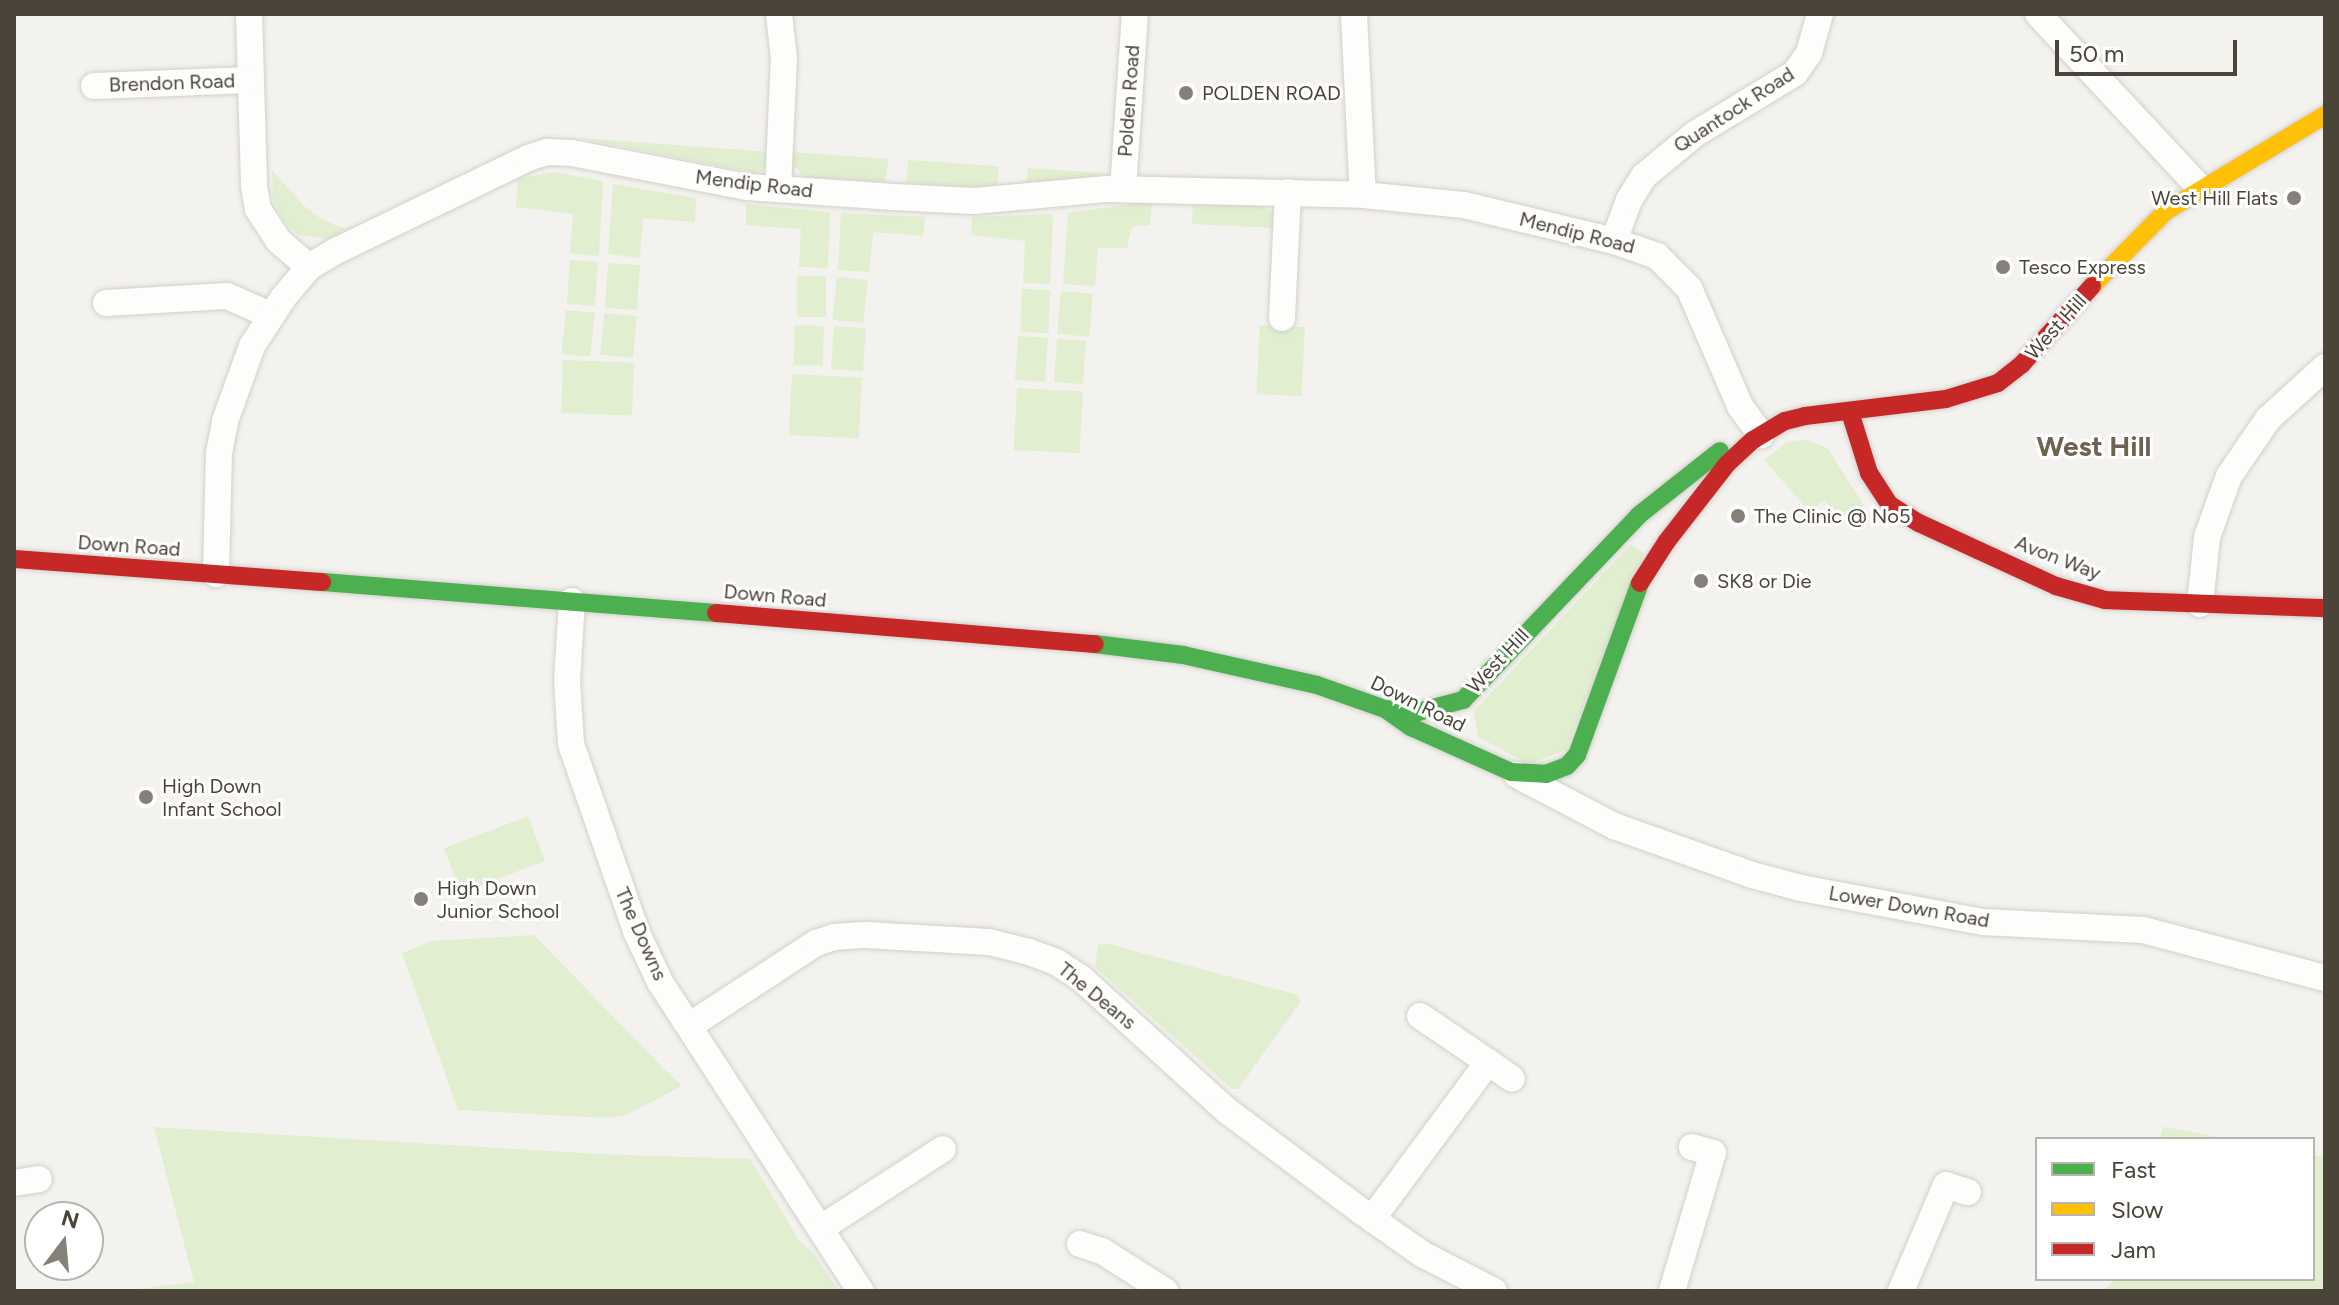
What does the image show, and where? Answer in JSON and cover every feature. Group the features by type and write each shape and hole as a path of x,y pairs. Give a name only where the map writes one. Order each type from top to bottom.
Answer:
{"street":[{"name":"Brendon Road","path":"249,14 258,209 279,241 309,267"},
{"path":"778,189 784,59 779,14"},
{"name":"Polden Road","path":"1123,189 1135,14"},
{"path":"1354,14 1363,195"},
{"name":"Quantock Road","path":"1614,241 1629,200 1644,176 1695,134 1795,73 1809,53 1820,14"},
{"path":"2038,14 2200,188"},
{"name":"Brendon Road","path":"94,86 251,80"},
{"name":"West Hill","path":"1385,709 1418,712 1463,708 1639,515 1699,465 1723,450 1757,437 1785,421 1805,416 1946,399 1998,383 2022,364 2147,226 2200,188 2322,113"},
{"name":"Mendip Road","path":"216,574 222,433 246,358 270,315 309,267 336,251 528,158 547,152 572,153 720,183 974,201 1123,189 1288,192 1450,202 1614,241 1657,256 1685,281 1740,406 1757,437"},
{"path":"1282,318 1288,192"},
{"path":"106,303 227,296 270,315"},
{"path":"2200,604 2207,537 2229,476 2268,419 2325,367"},
{"name":"Avon Way","path":"1850,412 1874,486 1890,505 1919,523 2073,592 2105,600 2325,608"},
{"name":"West Hill","path":"1614,826 1586,804 1579,784 1577,755 1624,619 1639,585 1667,541 1727,464 1757,437"},
{"path":"1639,515 1667,541"},
{"name":"Down Road","path":"14,559 572,601 1158,651 1266,671 1385,709 1411,727 1505,769"},
{"name":"The Downs","path":"572,601 567,680 571,744 645,954 861,1291"},
{"path":"1469,735 1505,769 1546,774 1567,766 1577,755"},
{"name":"Lower Down Road","path":"1505,769 1614,826 1752,875 1829,894 1983,922 2143,930 2325,978"},
{"name":"The Deans","path":"689,1026 816,943 834,937 866,935 971,941 1018,948 1056,962 1082,979 1226,1110 1372,1219 1436,1262 1494,1291"},
{"path":"1420,1016 1512,1079"},
{"path":"1372,1219 1488,1062"},
{"path":"821,1228 943,1149"},
{"path":"1672,1291 1713,1153"},
{"path":"1901,1291 1947,1185"},
{"path":"1094,1240 1165,1291"}],"green space":[{"path":"579,138 772,152 765,169 755,173"},
{"path":"792,152 889,159 885,182 804,177 791,162"},
{"path":"908,160 999,166 997,189 906,183"},
{"path":"1028,168 1103,173 1090,178 1026,184"},
{"path":"272,170 304,206 321,219 345,229 328,239 298,235 284,221 273,199"},
{"path":"554,172 603,181 599,256 570,253 573,214 516,207 518,179"},
{"path":"613,184 696,198 695,222 643,218 640,258 608,254"},
{"path":"1152,201 1150,225 1132,227 1127,248 1098,248 1095,286 1063,284 1068,213"},
{"path":"1193,202 1260,204 1274,215 1275,228 1192,224"},
{"path":"746,204 830,212 828,268 799,267 801,229 746,225"},
{"path":"841,213 925,217 923,236 873,232 869,272 838,270"},
{"path":"1053,214 1050,284 1023,283 1025,241 971,235 972,217"},
{"path":"570,260 598,262 595,306 567,304"},
{"path":"608,263 640,265 637,310 605,308"},
{"path":"797,276 826,276 826,317 797,317"},
{"path":"837,277 868,280 863,323 833,320"},
{"path":"1022,289 1050,290 1048,333 1020,332"},
{"path":"1061,291 1093,294 1089,337 1057,334"},
{"path":"566,310 595,313 590,357 561,354"},
{"path":"604,313 637,316 633,358 600,355"},
{"path":"795,325 824,326 823,366 794,365"},
{"path":"1260,325 1305,327 1301,396 1256,394"},
{"path":"834,326 866,328 863,371 831,369"},
{"path":"1018,336 1048,338 1045,382 1015,380"},
{"path":"1057,339 1086,341 1083,384 1054,382"},
{"path":"563,360 634,362 632,415 561,413"},
{"path":"792,374 862,378 859,439 789,435"},
{"path":"1017,388 1083,391 1080,453 1014,450"},
{"path":"1808,440 1827,448 1864,505 1844,523 1824,500 1810,512 1764,460 1787,442"},
{"path":"1631,544 1644,553 1566,750 1529,764 1478,737 1474,711"},
{"path":"528,816 545,861 461,893 444,848"},
{"path":"534,935 682,1086 626,1115 609,1118 458,1110 402,953 432,941"},
{"path":"1105,943 1298,995 1301,1001 1238,1089 1232,1089 1095,967 1098,945"},
{"path":"154,1127 598,1154 750,1159 799,1240 815,1255 839,1291 121,1291 194,1282"},
{"path":"2163,1127 2217,1137 2160,1137"},
{"path":"2315,1156 2325,1158 2325,1291 2103,1291 2114,1281 2315,1281"}],"traffic: fast":[{"path":"1385,709 1418,712 1463,700 1639,515 1720,451"},
{"path":"322,582 716,613"},
{"path":"1095,644 1183,655 1317,685 1385,709 1411,727 1511,772 1546,774 1567,766 1577,755 1640,583"}],"traffic: slow":[{"path":"2092,286 2166,211 2325,115"}],"traffic: jam":[{"path":"1640,583 1667,541 1727,464 1753,440 1785,421 1805,416 1946,399 1998,383 2022,364 2092,286"},
{"path":"1850,412 1869,473 1890,505 1919,523 2056,586 2105,600 2325,608"},
{"path":"14,559 322,582"},
{"path":"716,613 1095,644"}],"place":[{"name":"POLDEN ROAD","path":"1186,93"},
{"name":"West Hill Flats","path":"2294,198"},
{"name":"Tesco Express","path":"2003,267"},
{"name":"The Clinic @ No5","path":"1738,516"},
{"name":"SK8 or Die","path":"1701,581"},
{"name":"High Down Infant School","path":"146,797"},
{"name":"High Down Junior School","path":"421,899"}],"district":[{"name":"West Hill","path":"2094,446"}]}
